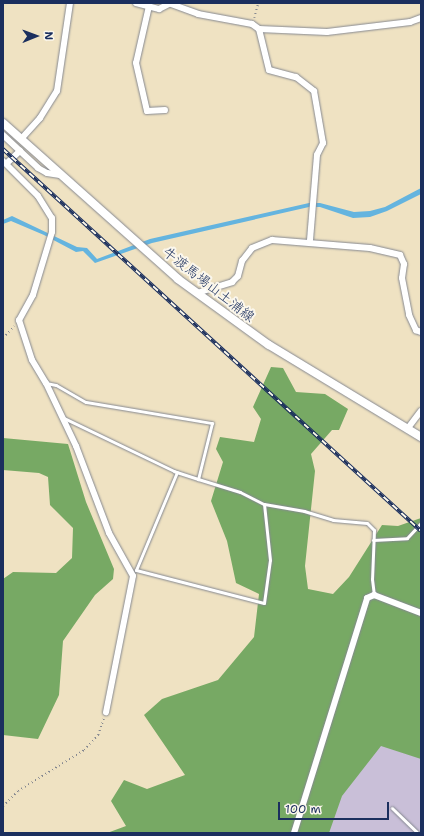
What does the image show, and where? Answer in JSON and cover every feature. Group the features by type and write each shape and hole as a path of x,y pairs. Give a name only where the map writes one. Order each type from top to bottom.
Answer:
{"main road":[{"name":"牛渡馬場山土浦線","path":"3,123 22,138 60,175 197,293 269,345 421,437"}],"street":[{"path":"22,138 40,118 56,91 70,3"},
{"path":"136,3 159,9 171,4 198,14 252,24 259,29 327,32 410,22 421,18"},
{"path":"149,6 136,63 147,111 165,110"},
{"path":"259,29 269,70 296,78 314,91 323,143 317,155 310,241"},
{"path":"3,136 38,168 60,175"},
{"path":"20,151 5,162 38,196 52,218 52,232 33,295 19,320 32,360 46,383 63,418 88,475 109,533 135,573 106,712"},
{"path":"197,293 232,282 238,276 242,261 252,248 272,240 310,241 319,245 370,248 400,255 404,264 402,278 409,315 416,330 421,332"},
{"path":"408,428 421,411"},
{"path":"294,833 367,598 374,595 421,613"}],"lane":[{"path":"46,383 56,385 86,402 212,423 198,479"},
{"path":"63,418 177,472 240,492 264,504 304,511 333,520 367,523 374,530 372,540 374,595"},
{"path":"177,472 135,573 264,603 270,560 264,504"},
{"path":"372,540 406,538 421,523"},
{"path":"392,808 418,833"}],"path":[{"path":"252,24 258,3"},
{"path":"3,338 19,320"},
{"path":"3,806 18,791 84,750 98,735 106,712"}],"shaded area":[{"path":"421,613 421,833 312,833"}],"green space":[{"path":"271,367 283,368 296,392 325,394 348,409 339,430 332,430 311,454 315,471 305,566 308,589 333,594 349,577 382,525 398,526 421,518 421,759 381,746 342,796 329,833 107,833 126,826 111,801 124,780 147,789 185,775 144,715 162,699 218,680 254,637 259,594 236,583 227,541 211,501 223,462 216,449 220,437 254,442 261,419 253,407"},
{"path":"3,438 68,444 86,502 114,569 113,579 95,595 63,641 59,695 38,739 3,735 3,579 13,572 56,573 72,558 73,528 50,505 48,477 39,473 3,470"}],"water":[{"path":"421,188 421,194 387,211 370,217 353,218 320,207 309,207 152,243 95,263 83,251 76,252 44,235 11,221 3,224 3,220 12,216 77,247 87,248 97,259 150,239 309,203 320,203 354,212 370,211 385,207"}],"railway":[{"path":"3,149 421,531"}]}
